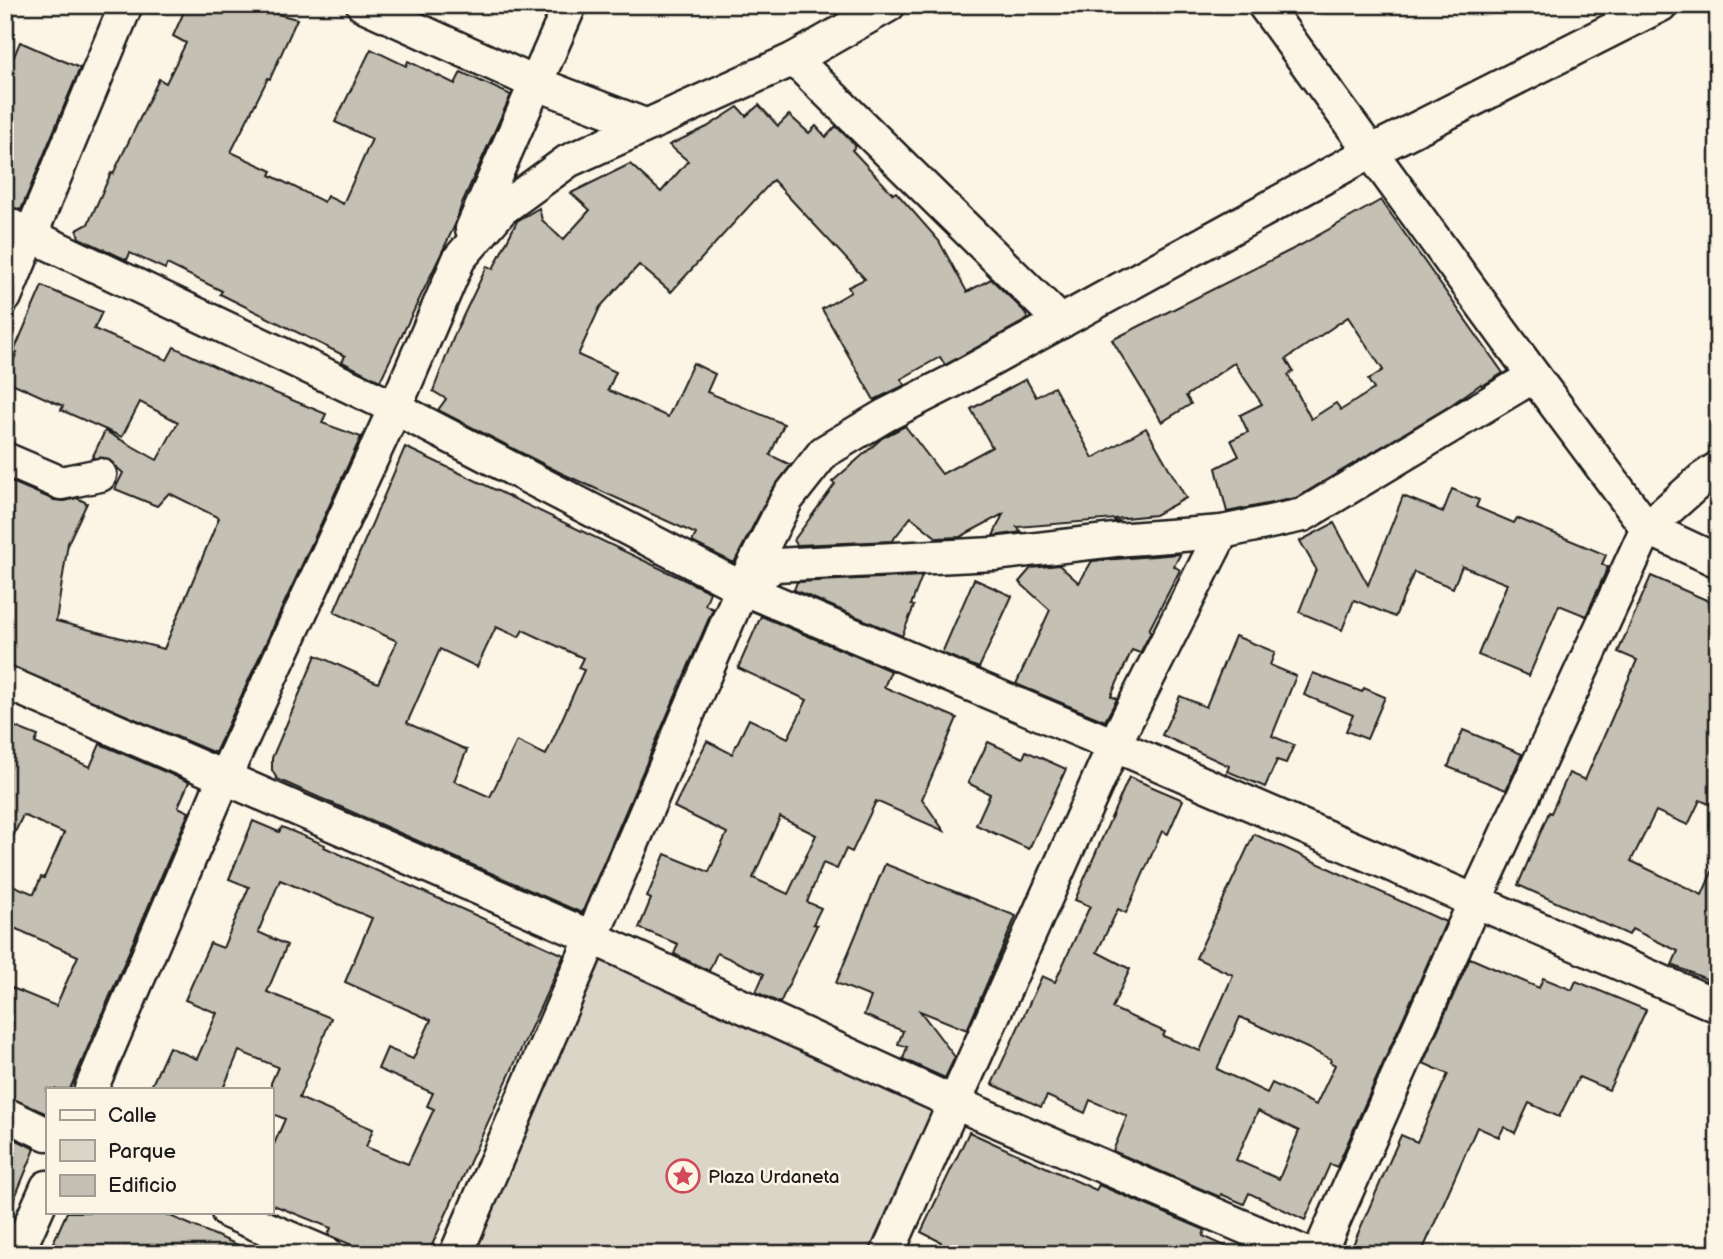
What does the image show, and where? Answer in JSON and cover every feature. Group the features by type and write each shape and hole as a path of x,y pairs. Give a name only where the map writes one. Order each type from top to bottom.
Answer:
{"street":[{"path":"5,297 19,229 126,5"},
{"path":"363,5 536,83 645,125"},
{"path":"91,1088 225,776 396,408 570,5"},
{"path":"459,260 502,209 568,161 794,59 889,5"},
{"path":"1264,5 1647,528 1718,561"},
{"path":"456,1254 743,588 787,499 824,452 884,416 1370,152 1661,5"},
{"path":"794,59 1061,322"},
{"path":"19,229 396,408 743,588 1718,1006"},
{"path":"743,588 775,565 994,554 1115,540 1223,532 1303,515 1534,376"},
{"path":"5,459 61,483 100,475"},
{"path":"1319,1254 1475,901 1647,528 1702,478 1718,468"},
{"path":"887,1254 1114,745 1223,532"},
{"path":"5,682 592,937 955,1103 1307,1254"},
{"path":"5,1114 46,1134"},
{"path":"17,1254 46,1189"},
{"path":"233,1214 327,1254"}],"green space":[{"path":"591,937 955,1103 887,1254 456,1254"}],"building":[{"path":"187,5 241,5 297,19 270,79 268,78 231,152 272,171 270,175 324,202 327,196 343,204 372,139 335,122 371,49 406,66 408,61 455,84 461,72 511,95 462,203 455,225 380,381 342,362 345,356 220,294 222,291 167,264 165,269 130,253 127,260 79,238 77,230 88,224 159,79 166,83 186,43 173,36"},
{"path":"20,42 80,68 21,210 5,205 5,58 12,61"},
{"path":"759,105 778,126 789,115 809,133 816,126 826,137 836,126 856,146 852,150 893,194 896,192 939,241 967,292 991,279 1024,311 1028,319 945,365 940,357 901,379 905,385 874,400 822,309 851,292 848,287 865,279 773,180 671,292 639,265 600,307 578,355 616,372 608,390 668,417 693,363 715,374 707,392 784,424 770,455 791,465 771,491 734,563 692,542 696,534 561,473 438,410 446,399 433,391 456,331 487,266 493,269 517,221 539,208 542,220 563,240 590,210 571,193 630,164 661,192 688,161 669,145 707,127 738,107 746,116"},
{"path":"1381,200 1503,373 1296,498 1227,512 1216,468 1239,456 1231,440 1248,432 1240,415 1262,404 1234,363 1186,396 1191,404 1162,422 1112,340 1299,246","holes":["1348,317 1383,370 1368,380 1374,389 1341,410 1336,403 1311,419 1288,375 1293,371 1286,359"]},
{"path":"42,286 102,312 94,329 167,360 174,347 239,378 326,414 322,423 361,437 215,753 5,664 5,479 54,500 77,498 87,503 68,543 56,621 164,649 219,518 169,493 157,506 115,489 123,473 106,458 92,458 105,431 157,460 178,422 140,402 122,437 61,410 63,406 5,380 17,352 14,351"},
{"path":"1026,379 1036,397 1054,387 1093,458 1146,428 1186,498 1155,515 1017,527 1022,532 993,536 1003,514 960,537 937,538 911,517 892,541 797,545 794,540 835,484 832,482 882,438 905,426 942,474 992,447 971,409"},
{"path":"405,447 710,592 705,605 713,609 582,913 277,779 272,770 272,758 316,655 378,683 397,641 334,612","holes":["496,627 519,637 523,630 583,658 578,668 584,670 546,755 517,741 490,797 454,781 467,750 407,723 440,649 477,667"]},
{"path":"1452,489 1479,500 1476,507 1514,523 1517,518 1606,555 1602,564 1608,567 1586,616 1559,605 1529,676 1478,655 1507,584 1462,566 1453,588 1414,572 1395,617 1354,600 1342,630 1299,612 1316,569 1300,541 1334,523 1368,585 1403,496 1443,512"},
{"path":"1180,555 1174,566 1180,570 1140,653 1132,650 1111,696 1117,699 1105,721 1016,684 1050,610 1019,582 1031,568 1059,565 1079,583 1092,561"},
{"path":"922,576 902,636 794,590 797,582"},
{"path":"1651,576 1718,605 1718,808 1700,800 1688,825 1656,811 1631,861 1702,895 1718,858 1718,965 1711,981 1672,965 1678,951 1632,929 1629,935 1518,885 1569,773 1585,780 1637,660 1618,652"},
{"path":"974,579 1012,596 979,668 942,653"},
{"path":"761,616 891,671 884,687 957,718 922,799 944,831 876,801 852,852 846,849 837,869 823,863 807,902 821,908 813,924 817,925 780,1003 756,992 764,974 717,953 709,971 674,954 678,944 639,928 651,899 647,897 665,854 709,872 727,833 674,807 707,741 732,754 749,719 788,738 807,700 738,668","holes":["780,817 816,835 788,894 753,878"]},
{"path":"1235,636 1275,652 1270,665 1296,676 1272,736 1294,745 1286,763 1277,760 1265,787 1227,771 1229,766 1162,735 1180,696 1206,707"},
{"path":"1313,673 1362,692 1364,688 1385,697 1367,739 1346,731 1353,715 1304,695"},
{"path":"5,723 38,736 35,743 90,767 100,744 189,782 178,807 189,812 70,1088 46,1088 46,1114 5,1096 5,985 56,1006 78,956 5,924 5,882 34,894 64,833 23,815 5,854"},
{"path":"1463,730 1522,754 1506,790 1448,767"},
{"path":"988,742 1023,758 1026,751 1066,769 1029,849 976,825 990,794 968,783"},
{"path":"1129,777 1183,800 1168,834 1162,831 1126,913 1118,909 1097,952 1130,969 1112,1008 1165,1032 1163,1036 1200,1051 1233,975 1196,958 1254,834 1446,922 1337,1167 1330,1164 1305,1220 1249,1193 1244,1204 1221,1194 1220,1197 1113,1151 1127,1116 1090,1100 1085,1113 1047,1096 1041,1107 992,1084 1042,976 1055,982 1090,906 1075,900","holes":["1240,1017 1331,1059 1330,1062 1335,1065 1316,1105 1272,1083 1267,1093 1217,1069","1258,1111 1299,1131 1279,1179 1236,1160"]},
{"path":"253,821 279,832 282,827 325,845 324,847 564,955 428,1254 373,1254 328,1235 331,1228 273,1205 273,1146 285,1119 273,1114 271,1083 278,1067 239,1051 223,1088 150,1088 169,1047 197,1059 217,1013 185,1000 210,943 223,948 249,887 229,879","holes":["280,880 372,918 345,982 431,1020 413,1059 387,1048 378,1069 433,1093 427,1106 434,1109 408,1164 366,1147 373,1129 299,1098 331,1018 267,992 287,945 258,932"]},
{"path":"885,864 1016,916 967,1030 920,1011 955,1057 945,1078 903,1059 907,1047 898,1044 903,1031 864,1015 871,997 836,983"},
{"path":"1470,958 1539,988 1543,978 1572,990 1576,981 1646,1010 1609,1090 1579,1077 1559,1117 1529,1103 1515,1133 1504,1127 1499,1137 1477,1127 1421,1254 1349,1254 1401,1135 1417,1142 1448,1074 1423,1063"},
{"path":"969,1132 1096,1190 1099,1185 1205,1230 1203,1236 1242,1254 936,1254 941,1242 921,1232"},
{"path":"5,1134 35,1149 6,1219 5,1219"},
{"path":"66,1214 166,1214 259,1254 48,1254"}],"place":[{"name":"Plaza Urdaneta","path":"683,1176"}]}
